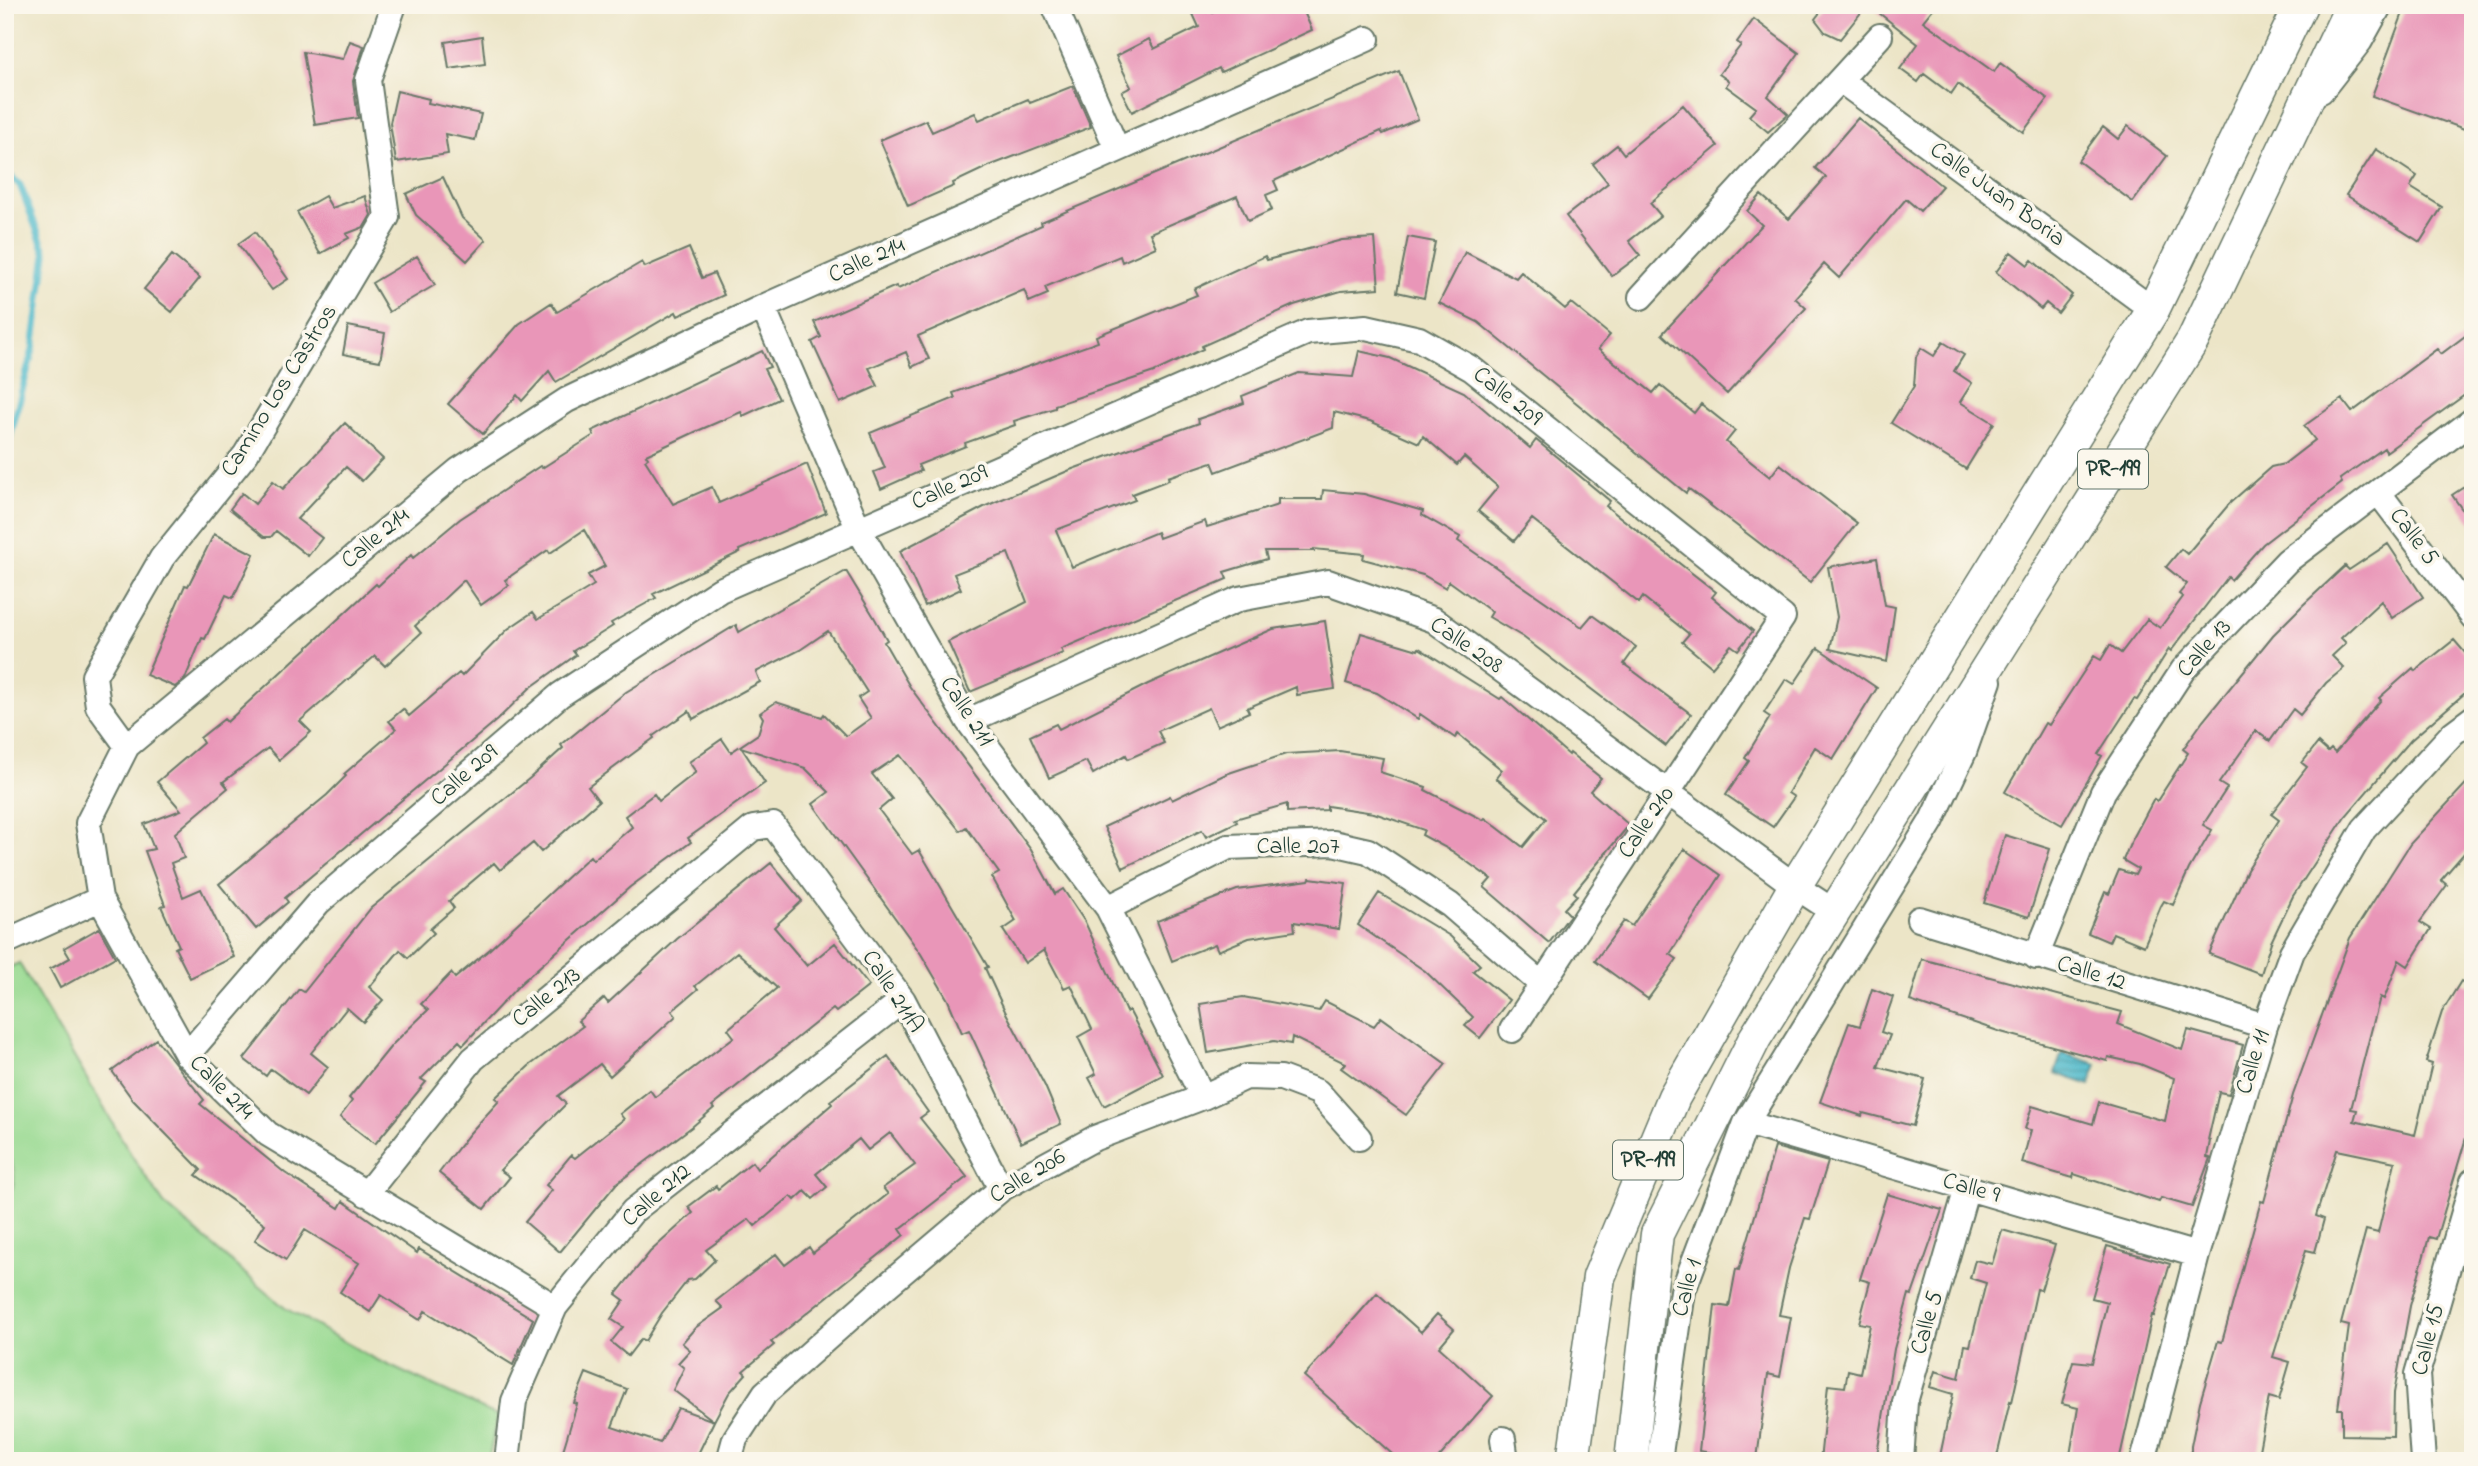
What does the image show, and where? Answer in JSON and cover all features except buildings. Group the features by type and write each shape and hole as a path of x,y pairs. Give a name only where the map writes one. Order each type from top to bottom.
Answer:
{"main road":[{"name":"PR-199","path":"1573,1461 1599,1278 1674,1097 1795,886 2153,310 2301,5"},
{"name":"PR-199","path":"1631,1461 1657,1234 1755,1038 2193,340 2352,5"}],"street":[{"name":"Camino Los Castros","path":"127,746 98,706 94,676 162,558 246,454 387,217 368,80 394,5"},
{"path":"1054,5 1117,149"},
{"path":"2301,116 2360,41 2380,5"},
{"path":"1641,297 1880,36"},
{"name":"Calle 214","path":"555,1307 268,1134 187,1055 100,900 88,822 127,746 459,470 567,400 763,307 1367,39"},
{"name":"Calle Juan Boria","path":"1840,80 2153,310"},
{"name":"Calle 211","path":"763,307 858,528 968,721 1108,908 1203,1097"},
{"name":"Calle 209","path":"187,1055 318,903 560,695 720,590 1308,332 1366,327 1419,339 1472,369 1783,617"},
{"name":"Calle 13","path":"2036,957 2103,792 2183,670 2287,561 2473,421"},
{"name":"Calle 5","path":"2378,492 2473,617"},
{"name":"Calle 208","path":"968,721 1239,599 1328,582 1434,620 1795,886 1836,912"},
{"name":"Calle 210","path":"1513,1030 1540,983 1783,617"},
{"name":"Calle 1","path":"1659,1461 1683,1291 1746,1123 1931,822 1964,752 1999,653"},
{"name":"Calle 11","path":"2143,1461 2197,1255 2265,1026 2292,952 2364,830 2453,733 2473,718"},
{"name":"Calle 211A","path":"753,828 773,825 903,1000 1001,1189"},
{"name":"Calle 213","path":"366,1194 473,1059 753,828"},
{"name":"Calle 207","path":"1108,908 1228,847 1333,843 1368,852 1451,905 1540,983"},
{"path":"5,942 100,900"},
{"name":"Calle 12","path":"1919,919 2265,1026"},
{"name":"Calle 212","path":"507,1461 514,1401 555,1307 633,1211 903,1000"},
{"name":"Calle 206","path":"729,1461 735,1439 765,1393 1001,1189 1095,1138 1203,1097 1246,1077 1281,1078 1318,1092 1359,1138"},
{"name":"Calle 9","path":"1746,1123 2197,1255"},
{"name":"Calle 15","path":"2423,1461 2417,1374 2473,1181"},
{"name":"Calle 5","path":"1901,1461 1906,1402 1967,1188"}],"green space":[{"path":"19,963 132,1156 164,1204 285,1308 373,1358 498,1416 488,1461 5,1461 5,1202 13,1188 14,1174 5,1145 5,969"}],"water":[{"path":"2062,1053 2097,1064 2090,1085 2055,1073"}],"waterway":[{"path":"5,171 20,185 46,254 33,349 5,456"}]}
